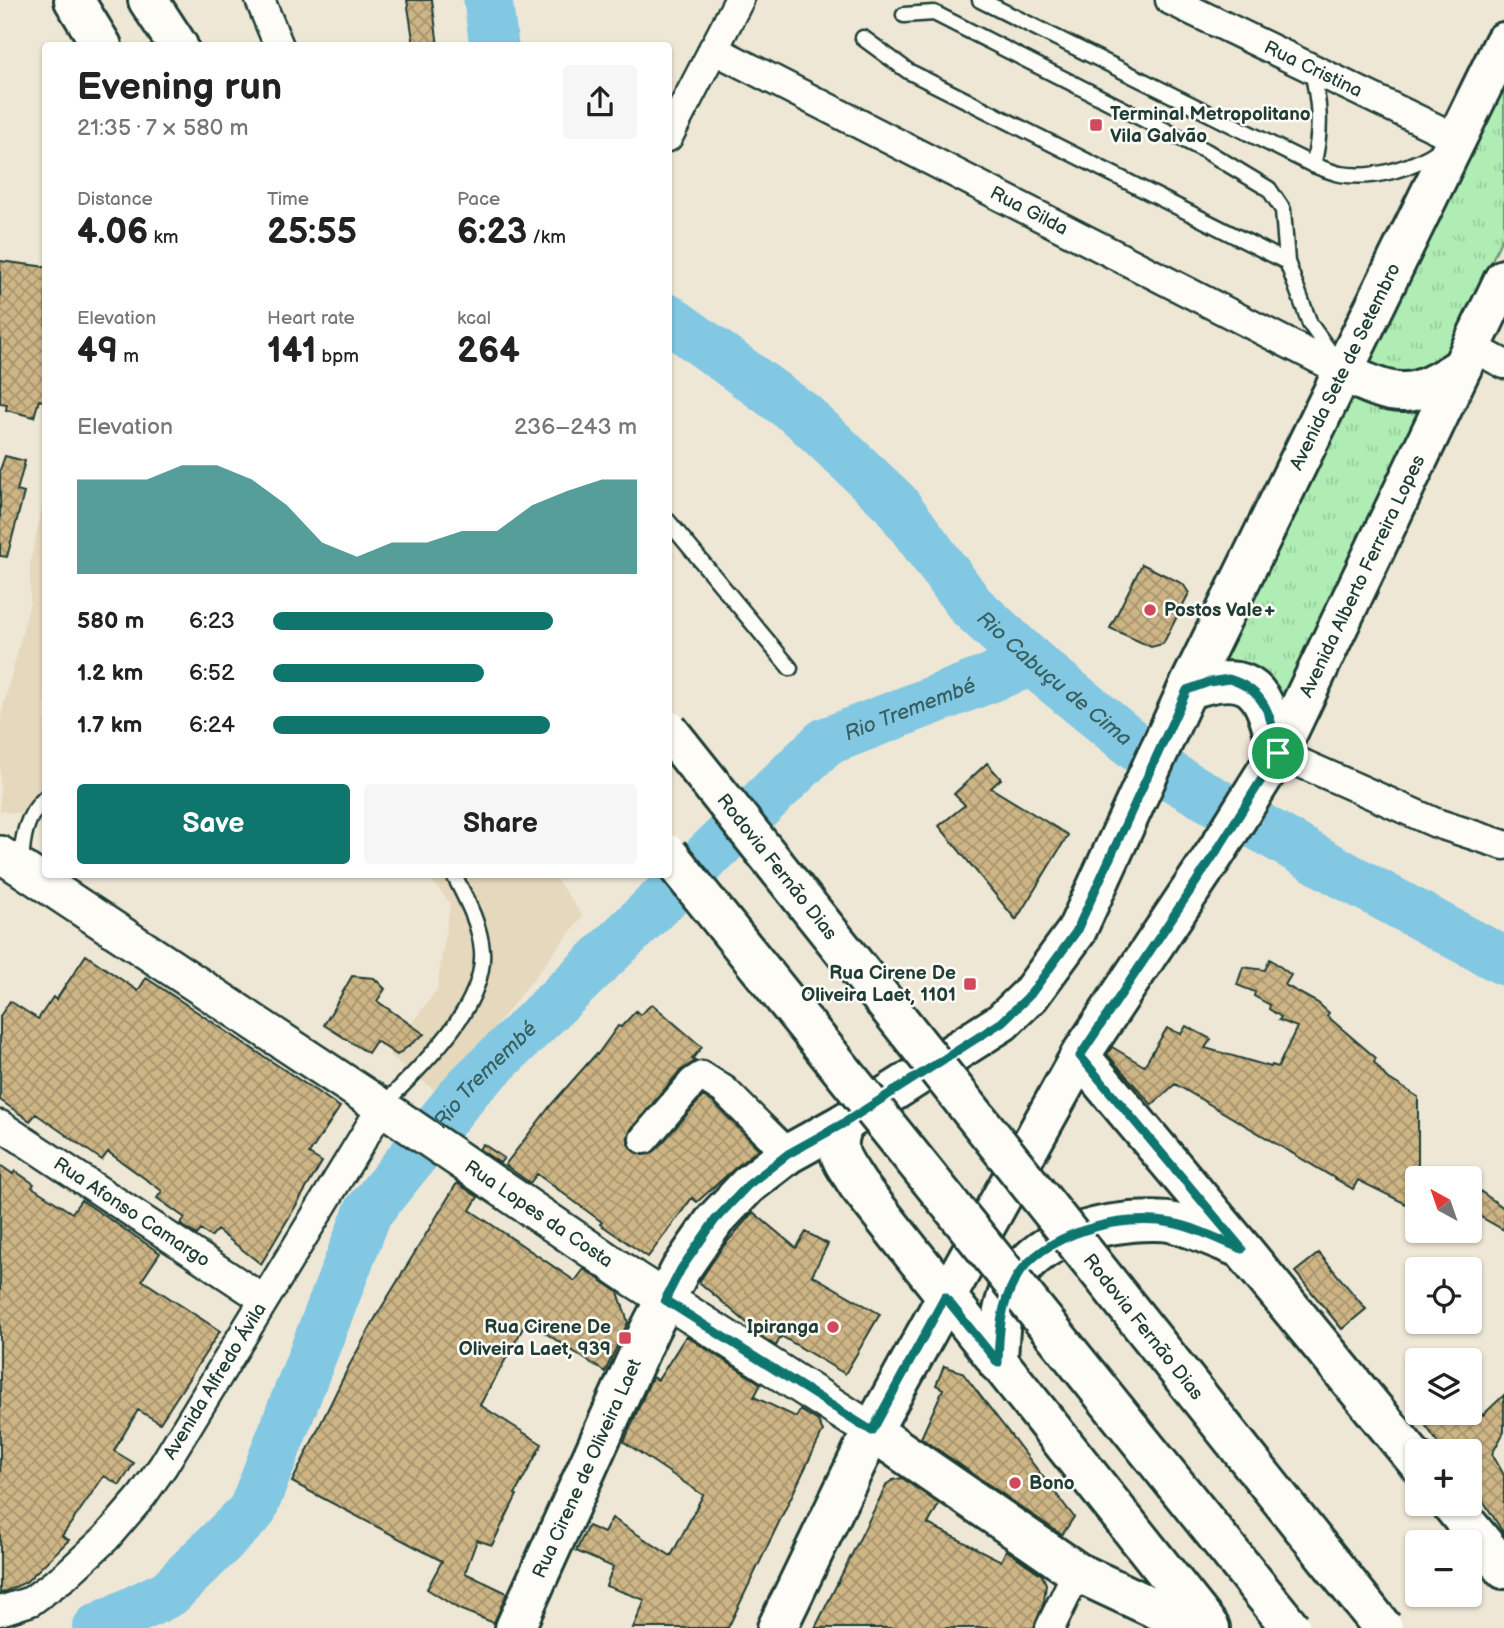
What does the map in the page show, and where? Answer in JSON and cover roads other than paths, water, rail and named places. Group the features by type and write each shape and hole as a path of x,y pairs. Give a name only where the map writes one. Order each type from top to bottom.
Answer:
{"main road":[{"path":"74,0 100,42"},
{"path":"148,0 175,42"},
{"name":"Avenida Sete de Setembro","path":"1181,702 1504,42"},
{"name":"Avenida Alberto Ferreira Lopes","path":"777,1628 872,1431 1080,1056 1273,762 1480,359 1504,279"},
{"path":"1344,372 1372,386 1414,392 1433,386 1480,359"},
{"path":"1181,702 1209,682 1229,679 1244,684 1256,692 1268,711 1273,762"},
{"name":"Rua Cirene de Oliveira Laet","path":"514,1628 665,1300 681,1269 715,1220 748,1185 788,1154 844,1123 1002,1022 1030,995 1076,932 1181,702"},
{"name":"Rodovia Fernão Dias","path":"672,735 1383,1628"},
{"path":"672,859 1291,1628"},
{"path":"1080,1056 1405,1447"},
{"path":"844,1123 837,1141 840,1156 858,1185 1210,1628"},
{"path":"998,1363 1000,1320 1015,1279 1041,1250 1076,1232 1101,1225 1142,1221 1172,1223 1242,1249"},
{"name":"Rua Lopes da Costa","path":"872,1431 1077,1572 1197,1628"},
{"path":"1461,1516 1504,1569"}],"street":[{"path":"260,0 277,42"},
{"path":"672,130 739,0"},
{"name":"Rua Cristina","path":"1170,0 1456,138"},
{"name":"Rua Gilda","path":"713,49 1344,372"},
{"path":"1273,762 1436,823 1504,845"},
{"name":"Rua Lopes da Costa","path":"10,861 665,1300 872,1431"},
{"path":"644,1139 693,1082 702,1076 724,1090 788,1154"},
{"name":"Avenida Alfredo Ávila","path":"0,1611 31,1601 65,1576 115,1527 163,1466 263,1299 392,1115"},
{"name":"Rua Afonso Camargo","path":"0,1125 263,1299"},
{"path":"1050,1628 1077,1572"}],"lane":[{"path":"980,0 1313,165 1340,174 1370,175 1425,159 1456,138"},
{"path":"904,15 934,13 1206,151 1269,189 1283,210 1287,262 1310,324 1344,372"},
{"path":"863,38 908,71 1287,262"},
{"path":"1311,68 1320,118 1320,141 1313,165"},
{"path":"672,526 790,668"},
{"path":"10,861 26,825 42,801"},
{"path":"392,1115 439,1048 478,985 482,969 482,948 474,916 455,878"}],"waterway":[{"name":"Rio Cabuçu de Cima","path":"488,0 493,42"},
{"name":"Rio Cabuçu de Cima","path":"672,321 802,415 895,503 971,606 1032,662 1174,778 1344,875 1504,961"},
{"name":"Rio Tremembé","path":"97,1628 169,1593 252,1511 368,1212 468,1088 825,742 1032,662"}],"place":[{"name":"Terminal Metropolitano Vila Galvão","path":"1096,125"},
{"name":"Postos Vale+","path":"1150,610"},
{"name":"Rua Cirene De Oliveira Laet, 1101","path":"970,984"},
{"name":"Ipiranga","path":"833,1327"},
{"name":"Rua Cirene De Oliveira Laet, 939","path":"625,1338"},
{"name":"Bono","path":"1015,1483"}]}
